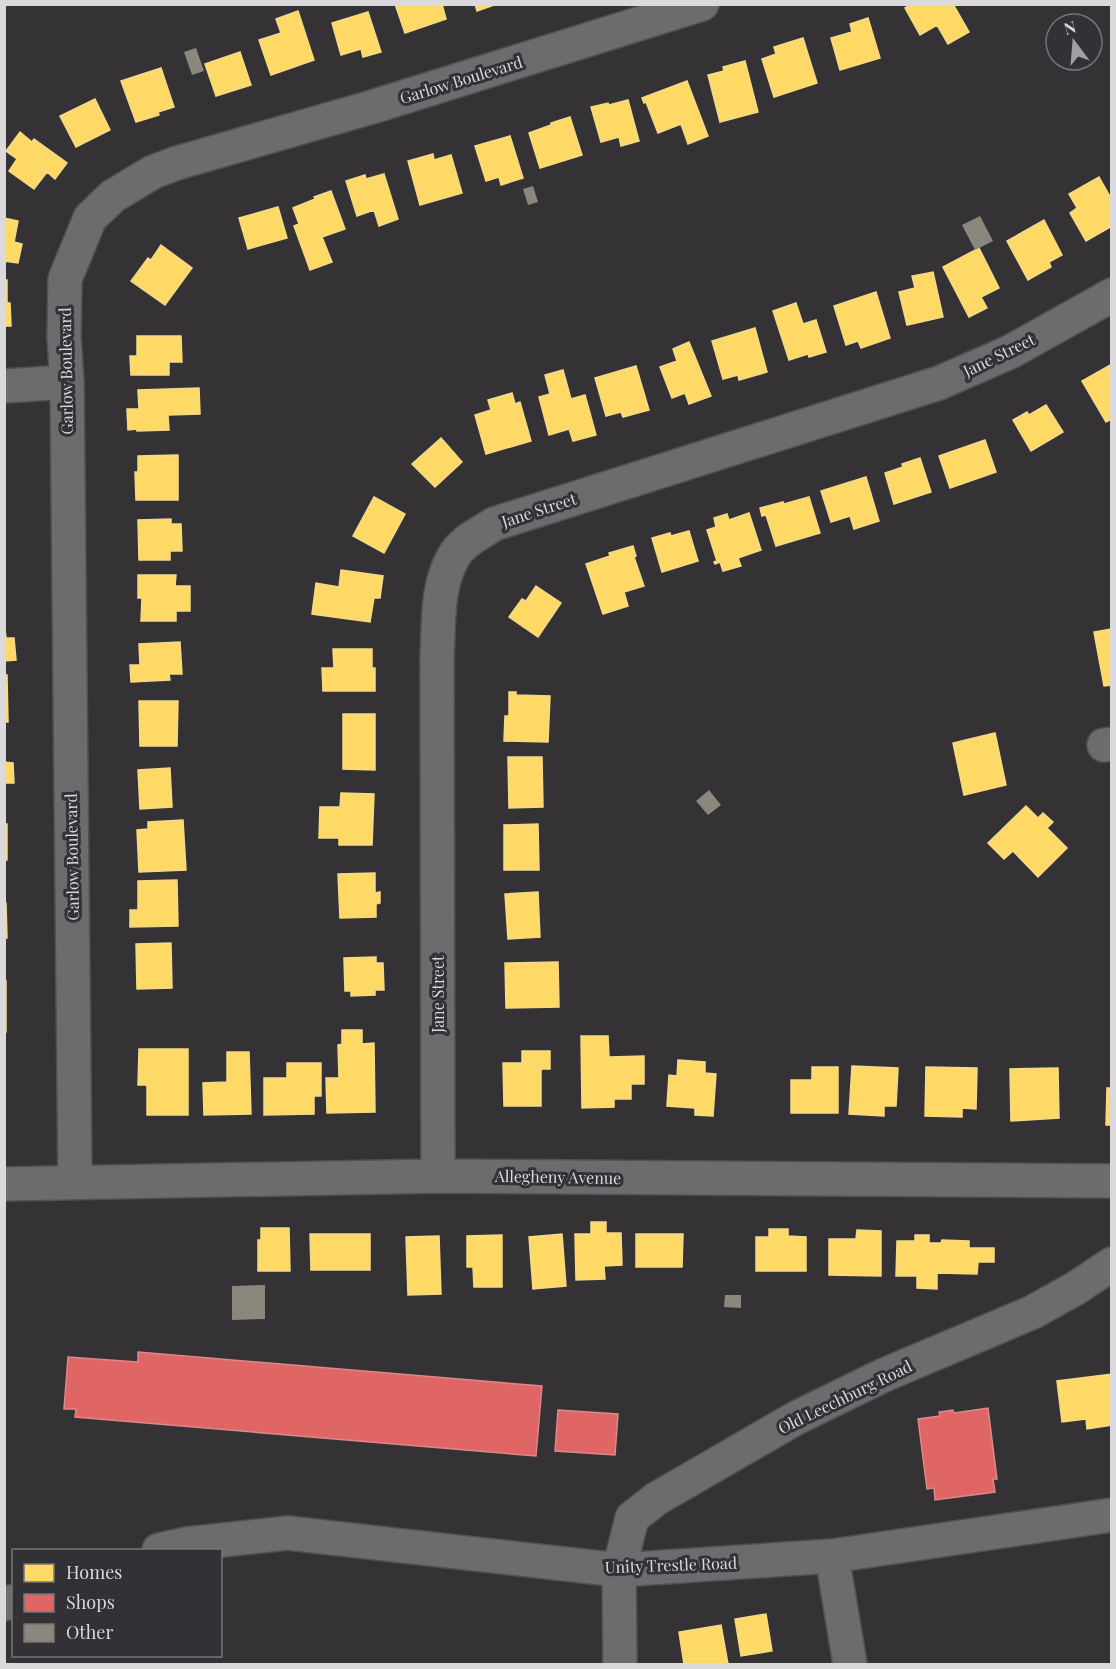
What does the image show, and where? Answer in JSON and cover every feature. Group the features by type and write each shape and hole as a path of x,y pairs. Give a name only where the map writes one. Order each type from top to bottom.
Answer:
{"street":[{"name":"Garlow Boulevard","path":"75,1182 67,382 64,337 65,279 90,218 113,196 153,172 177,163 372,107 702,4"},
{"name":"Jane Street","path":"438,1176 437,657 441,588 454,555 467,542 494,524 939,383 1010,352 1112,295"},
{"path":"4,386 67,382"},
{"name":"Allegheny Avenue","path":"4,1184 438,1176 1112,1181"},
{"name":"Old Leechburg Road","path":"620,1665 619,1570 632,1518 656,1499 796,1418 884,1375 1033,1312 1076,1288 1112,1263"},
{"name":"Unity Trestle Road","path":"167,1549 186,1544 288,1533 619,1570 831,1556 1112,1515"},
{"path":"831,1556 850,1665"}],"building: Homes":[{"path":"395,4 442,4 446,19 405,33"},
{"path":"475,4 497,4 477,11"},
{"path":"911,4 953,4 969,32 948,44 937,25 920,35 905,8"},
{"path":"298,11 314,60 271,75 259,40 281,33 276,19"},
{"path":"368,12 381,52 363,57 361,49 341,55 332,23"},
{"path":"868,18 880,58 840,70 831,38 852,32 850,24"},
{"path":"803,38 817,83 774,97 762,59 776,54 774,47"},
{"path":"240,52 251,85 216,96 205,64"},
{"path":"745,61 758,112 720,122 708,75 724,71 723,67"},
{"path":"161,68 174,107 158,112 159,115 136,122 121,81"},
{"path":"687,81 708,136 688,144 681,124 658,133 646,102 644,103 642,98"},
{"path":"95,99 110,130 76,147 60,116"},
{"path":"628,100 639,141 621,146 619,137 601,142 591,107"},
{"path":"570,117 582,155 540,168 529,133"},
{"path":"20,132 32,142 34,139 67,163 55,179 47,172 34,189 9,171 17,159 6,151"},
{"path":"510,136 523,178 501,185 499,177 486,181 475,146"},
{"path":"433,154 434,160 451,155 462,193 420,205 408,161"},
{"path":"384,174 398,219 379,226 374,210 357,216 346,181 365,175 366,179"},
{"path":"1099,177 1112,200 1112,226 1086,241 1070,213 1077,208 1069,194"},
{"path":"331,191 345,229 322,237 332,262 310,270 294,226 299,224 293,208"},
{"path":"278,207 287,238 248,249 239,218"},
{"path":"4,218 18,221 14,242 22,244 18,263 4,261"},
{"path":"1044,220 1062,255 1049,262 1051,267 1028,280 1007,241"},
{"path":"161,245 192,268 165,305 131,281 148,258 151,260"},
{"path":"979,248 999,288 981,297 987,308 969,317 943,267"},
{"path":"933,272 943,317 907,325 899,292 915,288 912,276"},
{"path":"4,280 7,280 7,303 10,303 11,326 4,326"},
{"path":"876,292 890,338 861,348 858,341 846,345 834,306"},
{"path":"796,303 803,324 816,320 826,352 809,357 808,354 789,360 773,311"},
{"path":"755,328 767,372 739,380 738,375 723,379 712,341"},
{"path":"137,336 181,336 182,362 169,362 169,375 131,375 130,356 137,356"},
{"path":"689,342 711,396 689,404 685,393 672,398 660,367 677,361 673,349"},
{"path":"1112,364 1112,419 1106,422 1082,381"},
{"path":"636,366 649,410 623,417 621,412 606,416 595,378"},
{"path":"563,370 571,399 585,395 596,435 573,441 569,429 549,435 539,397 550,394 545,375"},
{"path":"199,388 200,414 168,415 169,430 128,430 127,409 139,409 138,390"},
{"path":"512,393 515,404 520,402 531,441 486,454 475,415 491,410 488,400"},
{"path":"1046,405 1063,432 1031,451 1013,420 1027,412 1029,415"},
{"path":"441,438 462,462 435,487 412,464"},
{"path":"985,440 996,472 950,488 939,456"},
{"path":"178,455 178,500 136,500 135,472 138,472 138,456"},
{"path":"920,458 931,492 894,504 885,473"},
{"path":"866,477 879,521 854,529 850,516 831,522 821,491"},
{"path":"374,497 405,514 384,553 353,536"},
{"path":"809,497 820,533 776,546 766,515 762,516 760,508"},
{"path":"749,513 761,550 738,558 741,566 723,571 720,562 715,564 714,562 717,561 707,530 716,527 714,518 727,514 729,520"},
{"path":"171,519 171,524 181,524 182,551 170,551 170,560 139,560 138,520"},
{"path":"689,531 698,561 662,572 652,538"},
{"path":"633,546 636,556 634,557 644,586 624,592 628,606 603,614 586,564 610,556 609,553"},
{"path":"341,570 383,576 380,598 374,598 370,622 312,614 316,583 339,587"},
{"path":"138,575 176,575 175,586 190,586 190,611 176,611 176,621 141,621 142,598 138,598"},
{"path":"536,586 561,603 538,637 509,617 522,599 526,601"},
{"path":"4,620 6,638 14,638 16,660 4,661"},
{"path":"1112,629 1112,685 1104,686 1094,632"},
{"path":"180,642 182,674 169,674 170,680 131,682 130,665 140,665 139,644"},
{"path":"333,649 372,649 375,691 323,691 322,668 334,668"},
{"path":"4,675 7,675 8,722 4,722"},
{"path":"509,692 516,692 516,695 550,696 548,742 504,741 505,716 509,716"},
{"path":"139,701 178,701 177,746 140,746"},
{"path":"343,714 375,714 375,770 343,769"},
{"path":"995,733 1006,785 964,795 953,743"},
{"path":"508,757 542,757 543,807 509,808"},
{"path":"4,762 13,763 14,783 4,783"},
{"path":"170,768 172,807 140,809 138,770"},
{"path":"341,793 374,794 372,845 339,845 339,838 319,838 320,807 340,807"},
{"path":"1026,806 1038,818 1043,813 1053,822 1047,828 1067,848 1038,877 1013,851 1004,859 988,843"},
{"path":"183,820 186,870 139,872 137,830 148,829 148,822"},
{"path":"4,824 7,824 7,860 4,860"},
{"path":"538,824 539,870 504,870 504,825"},
{"path":"375,873 375,893 380,892 380,903 376,904 376,917 340,918 338,874"},
{"path":"177,880 178,926 130,927 130,910 138,910 138,881"},
{"path":"538,892 540,937 508,939 505,894"},
{"path":"4,903 6,903 7,938 4,938"},
{"path":"171,943 172,988 137,989 136,944"},
{"path":"376,957 376,963 383,963 384,990 375,990 375,995 351,996 351,991 345,991 344,958"},
{"path":"558,962 559,1007 506,1008 505,963"},
{"path":"4,981 6,981 6,1032 4,1032"},
{"path":"342,1030 362,1030 362,1044 374,1043 375,1112 327,1113 326,1078 339,1078 338,1045 342,1044"},
{"path":"581,1036 608,1036 609,1057 644,1056 644,1084 631,1084 631,1099 614,1099 614,1107 582,1108"},
{"path":"139,1049 188,1049 188,1115 147,1115 147,1085 138,1085"},
{"path":"522,1051 550,1051 550,1069 541,1069 541,1106 504,1106 503,1063 522,1063"},
{"path":"227,1052 249,1052 251,1114 204,1115 203,1083 227,1082"},
{"path":"678,1060 705,1062 705,1073 716,1074 713,1116 695,1115 695,1108 667,1106 669,1075 677,1076"},
{"path":"287,1063 321,1063 321,1096 314,1096 314,1114 264,1115 264,1078 287,1078"},
{"path":"852,1066 898,1068 896,1106 884,1106 884,1116 849,1114"},
{"path":"812,1067 838,1067 838,1113 791,1113 791,1080 812,1080"},
{"path":"926,1067 977,1068 976,1109 962,1108 962,1117 925,1116"},
{"path":"1058,1068 1059,1118 1011,1121 1010,1069"},
{"path":"1107,1088 1112,1088 1112,1125 1106,1125"},
{"path":"591,1222 606,1222 606,1233 621,1233 622,1265 604,1266 605,1279 576,1280 575,1234 591,1234"},
{"path":"261,1228 289,1228 290,1271 258,1271 258,1240 261,1240"},
{"path":"769,1229 788,1229 788,1236 806,1237 806,1271 756,1271 756,1237 769,1237"},
{"path":"857,1230 881,1231 881,1276 829,1275 829,1239 856,1239"},
{"path":"310,1234 370,1234 370,1270 311,1270"},
{"path":"562,1234 566,1286 533,1289 529,1237"},
{"path":"636,1234 683,1234 682,1267 636,1267"},
{"path":"502,1235 502,1287 474,1287 473,1267 467,1267 467,1236"},
{"path":"915,1235 929,1235 929,1243 941,1243 942,1240 969,1241 969,1248 994,1248 994,1262 978,1262 977,1274 937,1273 937,1289 917,1288 917,1276 896,1276 897,1241 915,1241"},
{"path":"439,1236 441,1294 408,1295 406,1237"},
{"path":"1112,1374 1112,1425 1087,1429 1086,1419 1062,1422 1057,1381"},
{"path":"766,1614 772,1651 741,1656 735,1619"},
{"path":"721,1625 728,1664 684,1664 679,1632"}],"building: Shops":[{"path":"138,1352 542,1386 536,1456 75,1417 76,1409 64,1409 68,1357 138,1362"},
{"path":"988,1408 997,1479 993,1479 995,1492 935,1500 934,1488 927,1489 918,1419 940,1416 939,1412 953,1410 954,1413"},
{"path":"558,1410 618,1414 615,1455 555,1451"}],"building: Other":[{"path":"196,48 204,71 192,75 184,52"},
{"path":"533,186 538,202 528,205 523,189"},
{"path":"980,216 993,241 975,250 962,225"},
{"path":"709,790 721,805 708,815 696,801"},
{"path":"265,1285 265,1319 232,1320 232,1286"},
{"path":"725,1295 741,1295 741,1308 724,1307"}]}
